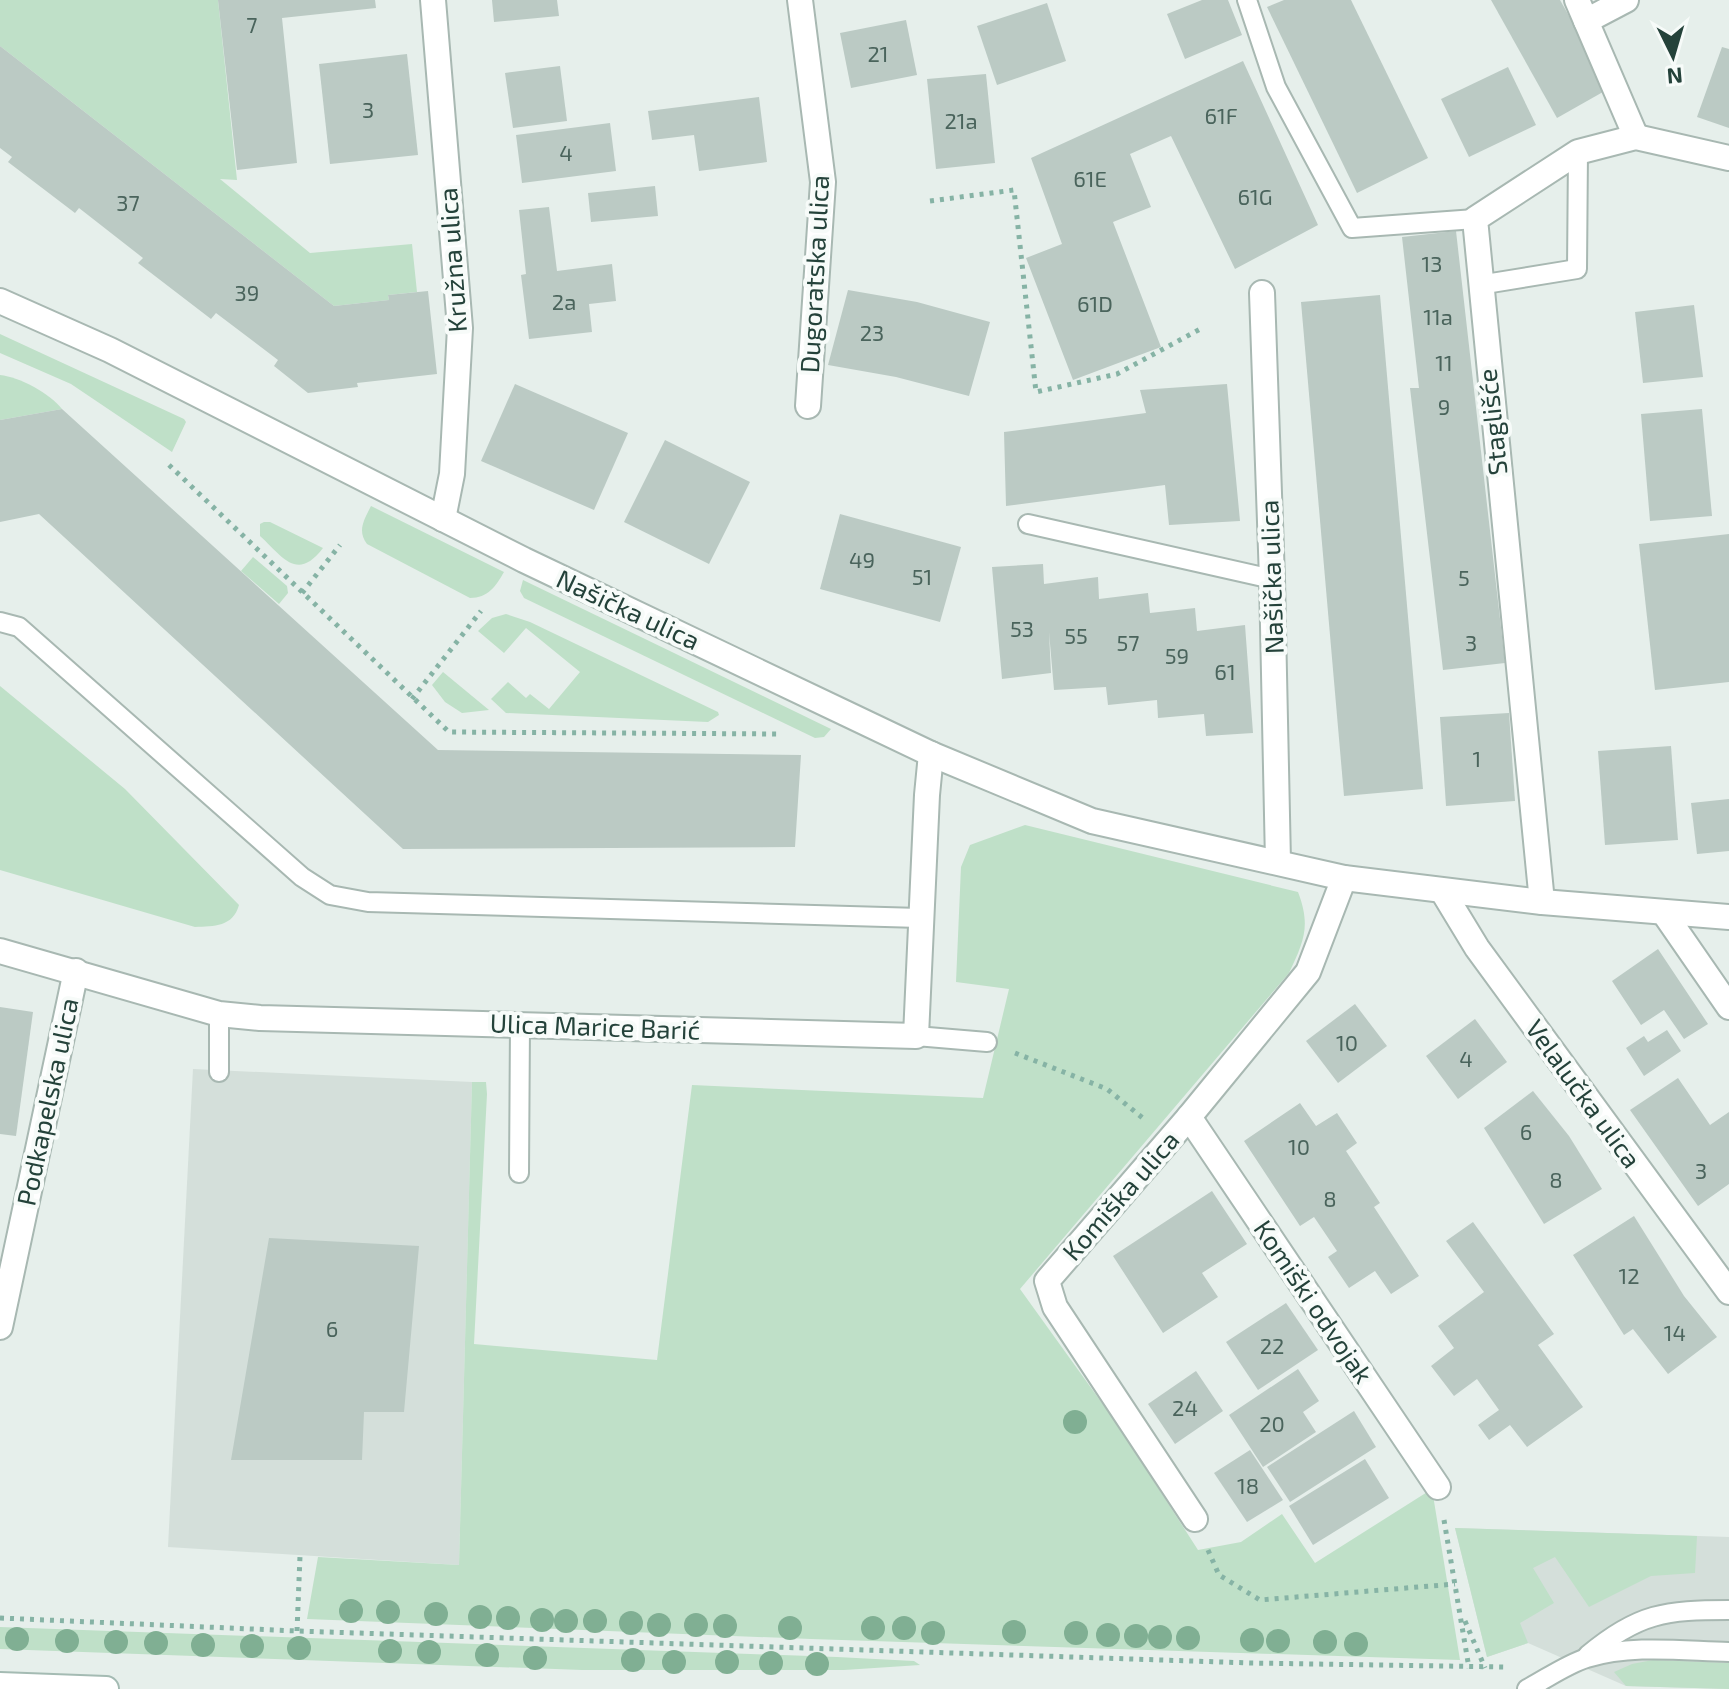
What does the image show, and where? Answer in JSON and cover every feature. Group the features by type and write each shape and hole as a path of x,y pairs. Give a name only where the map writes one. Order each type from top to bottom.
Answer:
{"street":[{"name":"Kružna ulica","path":"433,0 460,328 452,474 443,519"},
{"name":"Dugoratska ulica","path":"800,0 823,182 808,406"},
{"path":"1626,0 1582,10 1636,137"},
{"path":"1475,219 1578,152 1636,137 1729,158"},
{"name":"Staglišće","path":"1475,219 1479,285 1542,902"},
{"name":"Našička ulica","path":"1262,293 1278,862"},
{"name":"Našička ulica","path":"0,301 110,350 443,519 931,754 1092,821 1344,878 1443,892 1729,917"},
{"path":"916,1036 931,754"},
{"name":"Komiška ulica","path":"1195,1519 1055,1307 1047,1281 1170,1140 1308,972 1344,878"},
{"name":"Velalučka ulica","path":"1443,892 1477,948 1729,1292"},
{"path":"1664,913 1729,1007"},
{"name":"Ulica Marice Barić","path":"0,951 219,1014 260,1018 916,1036"},
{"name":"Podkapelska ulica","path":"0,1327 76,971"},
{"name":"Komiški odvojak","path":"1189,1117 1438,1487"},
{"path":"0,1685 106,1689"}],"lane":[{"path":"1247,0 1276,87 1352,228 1475,219"},
{"path":"1479,285 1577,269 1578,152"},
{"path":"1028,524 1272,579"},
{"path":"0,622 19,627 302,877 330,895 368,902 920,918"},
{"path":"219,1014 219,1072"},
{"path":"519,1173 520,1024"},
{"path":"916,1036 987,1042"},
{"path":"1527,1689 1585,1658 1613,1634 1635,1621 1687,1610 1729,1610"},
{"path":"1585,1658 1647,1650 1729,1652"}],"path":[{"path":"930,201 1014,190 1036,392 1117,374 1202,328"},
{"path":"169,465 449,732 781,734"},
{"path":"302,593 340,545"},
{"path":"412,699 481,611"},
{"path":"987,1042 1107,1089 1170,1140"},
{"path":"1438,1487 1469,1668"},
{"path":"1195,1519 1219,1575 1260,1600 1455,1584"},
{"path":"297,1631 300,1556"},
{"path":"1460,1610 1485,1668"},
{"path":"0,1618 297,1631 1516,1667"}],"shaded area":[{"path":"193,1069 472,1082 459,1565 168,1547"},
{"path":"1455,1528 1729,1537 1729,1689 1626,1686 1528,1643 1487,1657"}],"green space":[{"path":"0,0 218,0 237,180 220,179 310,253 412,244 417,292 388,295 389,300 334,306 0,46"},
{"path":"0,334 184,419 186,422 172,452 71,384 0,353"},
{"path":"0,375 34,387 62,409 0,420"},
{"path":"371,506 504,572 487,593 470,598 367,544 362,530"},
{"path":"270,522 323,548 305,563 290,563 260,536 260,524"},
{"path":"253,557 287,586 288,593 279,604 241,571"},
{"path":"523,580 831,729 824,737 815,738 524,598 520,591"},
{"path":"506,614 530,622 719,715 708,722 506,713 491,699 508,682 526,698 530,694 549,709 580,672 526,628 504,653 478,631 492,618"},
{"path":"443,672 489,710 462,713 445,702 432,685"},
{"path":"0,686 125,789 239,905 232,918 222,924 195,927 0,870"},
{"path":"1025,825 1298,892 1305,924 1302,942 1289,973 1020,1289 1117,1424 1198,1550 1241,1542 1282,1514 1315,1563 1432,1489 1460,1660 307,1619 318,1557 459,1565 472,1082 486,1082 487,1094 474,1344 657,1360 692,1085 983,1098 1009,989 956,982 961,867 970,845"},
{"path":"1455,1528 1697,1536 1695,1573 1651,1576 1589,1607 1555,1557 1533,1568 1554,1603 1520,1623 1528,1643 1487,1657"},
{"path":"0,1627 837,1657 914,1661 920,1665 844,1670 582,1670 0,1649"},
{"path":"1653,1660 1729,1663 1729,1689 1626,1686 1614,1672"}],"building":[{"path":"218,0 375,0 376,8 282,18 297,163 237,170"},
{"path":"492,0 557,0 559,16 494,22"},
{"path":"1202,0 1228,0 1242,35 1185,59 1167,14"},
{"path":"1284,0 1351,0 1428,158 1357,193 1267,7"},
{"path":"1491,0 1560,0 1610,88 1557,118"},
{"path":"1047,3 1066,61 997,85 977,26"},
{"path":"906,20 917,75 851,88 840,33"},
{"path":"0,46 334,306 389,300 388,295 428,291 437,374 357,383 358,387 308,393 274,366 278,360 216,313 211,319 138,263 143,258 79,208 75,213 8,162 12,157 0,148"},
{"path":"1722,47 1729,49 1729,128 1697,117"},
{"path":"407,54 418,155 330,164 319,64"},
{"path":"1243,61 1318,225 1235,269 1171,136 1130,154 1151,207 1113,222 1161,347 1073,380 1026,258 1062,244 1031,158"},
{"path":"560,66 567,121 513,128 505,73"},
{"path":"1508,67 1536,125 1469,157 1441,99"},
{"path":"986,74 995,163 936,169 927,79"},
{"path":"759,97 767,162 699,171 694,135 652,140 648,111"},
{"path":"610,123 616,171 522,183 516,135"},
{"path":"655,186 658,216 591,222 588,193"},
{"path":"549,207 557,271 612,264 616,301 589,304 592,332 529,339 521,275 526,274 519,210"},
{"path":"1456,231 1505,663 1443,670 1410,388 1419,388 1402,237"},
{"path":"848,290 917,302 990,322 969,396 896,377 828,365"},
{"path":"1380,295 1423,789 1344,796 1301,302"},
{"path":"1694,305 1703,377 1643,383 1635,312"},
{"path":"515,384 628,433 594,510 481,461"},
{"path":"1227,384 1240,521 1169,525 1165,485 1006,506 1004,432 1146,413 1140,390"},
{"path":"62,409 438,750 801,755 795,847 403,849 39,514 0,522 0,420"},
{"path":"1702,409 1712,516 1650,521 1641,414"},
{"path":"665,440 750,482 709,564 624,522"},
{"path":"840,514 961,547 940,622 820,589"},
{"path":"1729,534 1729,682 1655,690 1639,544"},
{"path":"1043,564 1044,584 1098,577 1099,599 1148,593 1150,613 1195,608 1197,631 1245,625 1253,733 1206,736 1204,714 1158,718 1157,700 1108,705 1106,687 1054,690 1049,632 1051,673 1002,679 992,567"},
{"path":"1509,713 1515,801 1446,806 1440,717"},
{"path":"1671,746 1678,840 1605,845 1598,751"},
{"path":"1729,799 1729,851 1697,854 1691,803"},
{"path":"1658,949 1708,1024 1684,1039 1664,1010 1641,1025 1612,981"},
{"path":"1355,1004 1387,1046 1338,1083 1306,1041"},
{"path":"0,1007 33,1012 16,1136 0,1134"},
{"path":"1475,1019 1507,1062 1458,1099 1426,1056"},
{"path":"1667,1030 1681,1051 1644,1076 1626,1048 1644,1036 1648,1042"},
{"path":"1678,1078 1710,1125 1729,1112 1729,1184 1698,1206 1630,1110"},
{"path":"1533,1091 1569,1136 1602,1189 1544,1224 1484,1128"},
{"path":"1300,1103 1316,1126 1337,1113 1357,1143 1346,1151 1380,1203 1374,1207 1419,1276 1391,1294 1375,1271 1349,1288 1328,1257 1337,1251 1314,1217 1300,1226 1244,1141"},
{"path":"1212,1191 1247,1244 1202,1273 1218,1297 1163,1333 1113,1256"},
{"path":"1634,1216 1684,1296 1717,1337 1668,1374 1633,1329 1624,1335 1573,1255"},
{"path":"1473,1222 1554,1334 1538,1345 1583,1407 1527,1447 1510,1425 1489,1440 1478,1425 1499,1410 1477,1379 1454,1396 1431,1366 1454,1348 1438,1326 1484,1292 1446,1241"},
{"path":"269,1238 419,1246 404,1412 364,1412 362,1460 231,1460"},
{"path":"1286,1303 1318,1350 1258,1390 1226,1342"},
{"path":"1298,1369 1319,1401 1303,1412 1316,1432 1263,1467 1229,1415"},
{"path":"1196,1371 1223,1411 1175,1444 1148,1404"},
{"path":"1354,1411 1376,1447 1290,1502 1267,1467"},
{"path":"1250,1450 1283,1500 1247,1522 1214,1473"},
{"path":"1365,1459 1389,1498 1313,1545 1289,1506"}]}
